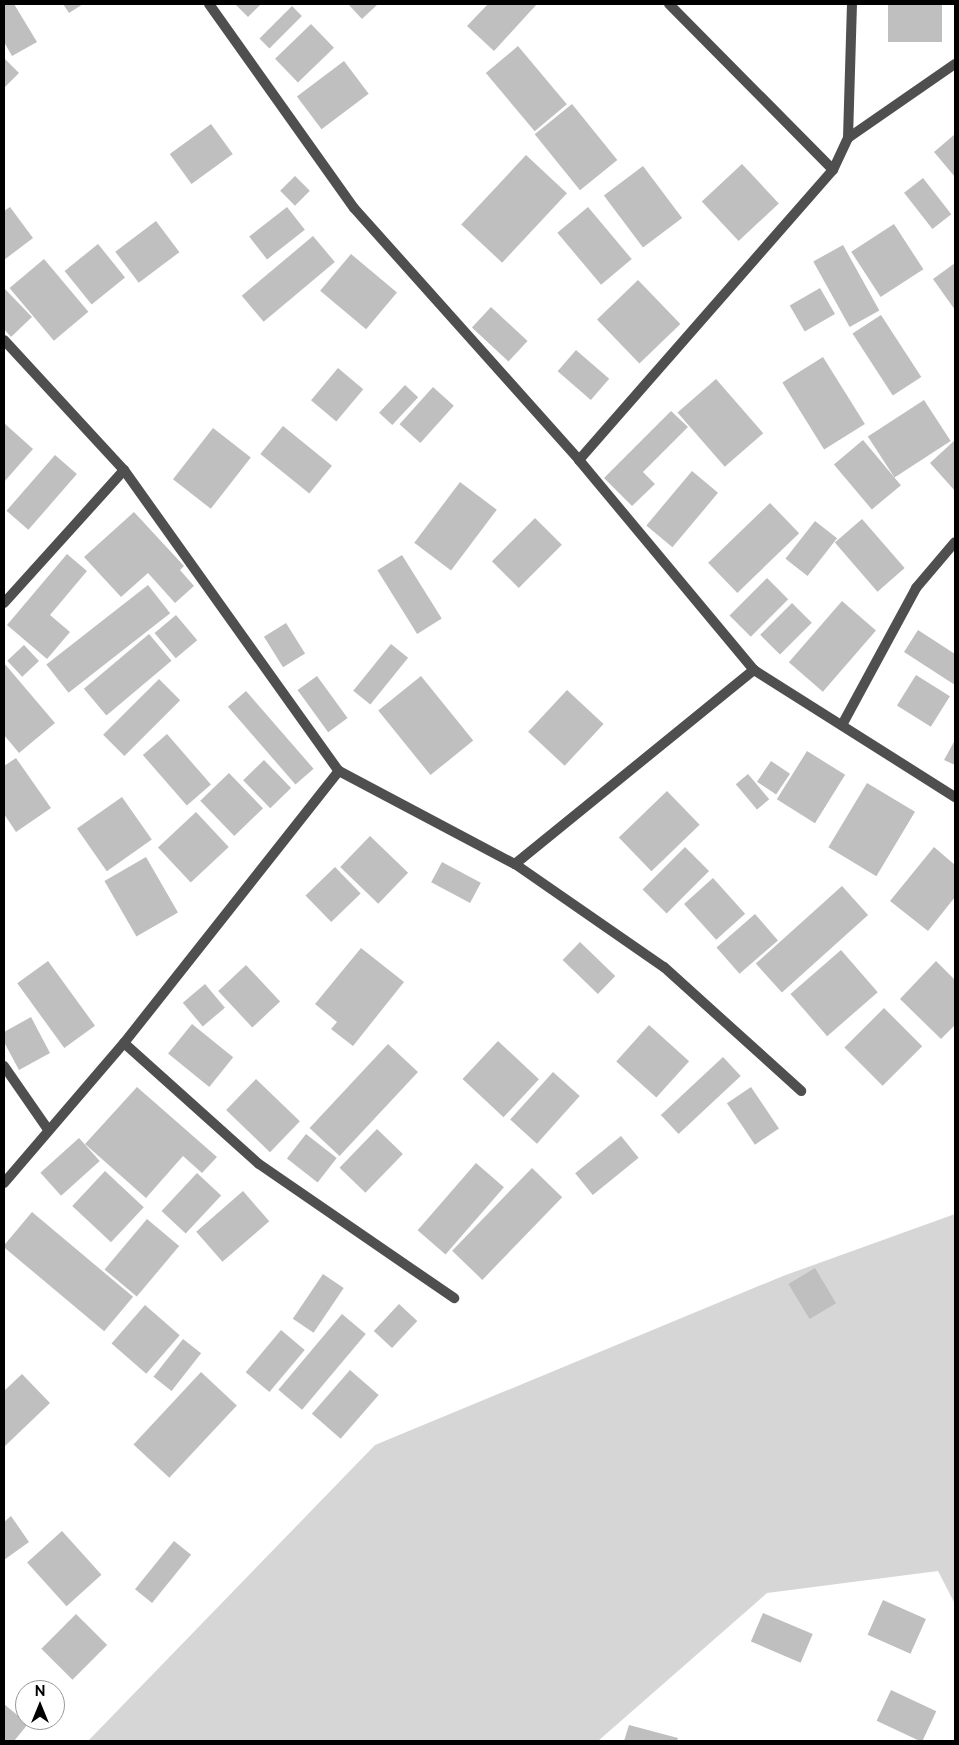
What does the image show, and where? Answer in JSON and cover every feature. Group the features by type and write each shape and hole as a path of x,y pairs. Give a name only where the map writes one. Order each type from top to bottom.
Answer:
{"street":[{"path":"208,4 354,208 578,460 754,670 955,797"},
{"path":"669,4 833,170"},
{"path":"578,460 833,170 848,138 852,4"},
{"path":"848,138 955,64"},
{"path":"4,340 124,470 339,771 515,864 664,967 800,1091"},
{"path":"4,602 124,470"},
{"path":"842,725 916,588 955,542"},
{"path":"515,864 754,670"},
{"path":"4,1183 47,1128 124,1043 339,771"},
{"path":"124,1043 259,1164 454,1298"},
{"path":"4,1066 47,1128"}],"shaded area":[{"path":"955,1214 955,1604 938,1571 767,1593 598,1741 88,1741 375,1445 783,1276"}],"building":[{"path":"4,4 14,4 37,42 12,56 4,42"},
{"path":"63,4 83,4 69,13"},
{"path":"235,4 261,4 248,17"},
{"path":"348,4 378,4 362,19"},
{"path":"488,4 537,4 494,51 467,26"},
{"path":"888,4 942,4 942,42 888,42"},
{"path":"292,6 302,16 269,48 259,39"},
{"path":"311,24 334,48 298,82 275,59"},
{"path":"518,46 567,104 535,131 486,73"},
{"path":"4,58 19,73 4,88"},
{"path":"344,61 369,94 322,129 297,97"},
{"path":"572,104 617,160 580,190 535,134"},
{"path":"211,124 233,154 191,184 170,154"},
{"path":"955,134 955,177 934,152"},
{"path":"526,155 567,193 502,263 461,224"},
{"path":"742,164 779,203 739,241 702,202"},
{"path":"643,166 682,218 643,247 604,195"},
{"path":"295,176 310,191 295,206 280,191"},
{"path":"923,178 951,214 932,229 904,193"},
{"path":"10,207 33,238 4,260 4,211"},
{"path":"287,207 305,230 267,259 249,237"},
{"path":"588,207 632,259 601,285 557,233"},
{"path":"156,221 179,252 139,283 115,252"},
{"path":"894,224 923,269 881,297 851,252"},
{"path":"313,236 335,262 264,322 242,296"},
{"path":"98,244 125,277 92,304 65,271"},
{"path":"843,245 879,311 850,327 813,261"},
{"path":"351,254 397,293 366,329 320,291"},
{"path":"44,259 88,312 54,341 10,288"},
{"path":"955,263 955,310 933,279"},
{"path":"638,280 680,324 639,363 597,320"},
{"path":"4,288 32,317 11,337 4,329"},
{"path":"820,288 835,314 805,331 790,306"},
{"path":"491,307 528,341 508,362 472,327"},
{"path":"881,315 921,377 893,396 852,334"},
{"path":"576,350 609,379 591,400 558,371"},
{"path":"823,357 865,424 824,449 782,382"},
{"path":"338,368 363,389 336,421 311,400"},
{"path":"716,379 763,433 725,467 678,412"},
{"path":"405,385 418,397 392,425 379,413"},
{"path":"433,387 454,406 420,443 400,424"},
{"path":"924,400 951,441 894,478 868,436"},
{"path":"671,411 688,427 643,472 655,484 632,506 604,478"},
{"path":"4,423 33,449 4,482"},
{"path":"283,426 332,466 309,494 260,454"},
{"path":"213,428 251,458 211,509 173,479"},
{"path":"863,440 901,485 872,510 834,464"},
{"path":"955,440 955,491 930,463"},
{"path":"55,455 77,474 28,530 6,511"},
{"path":"692,471 718,493 672,547 646,525"},
{"path":"460,482 497,510 451,570 414,543"},
{"path":"770,503 799,533 737,593 708,563"},
{"path":"134,512 184,566 180,570 194,586 175,603 148,573 121,597 84,557"},
{"path":"535,518 562,545 519,588 492,561"},
{"path":"862,519 905,568 877,592 835,543"},
{"path":"815,521 837,538 808,576 785,559"},
{"path":"67,554 87,571 50,615 70,632 47,659 7,625"},
{"path":"402,555 442,619 417,634 377,570"},
{"path":"767,578 788,599 751,637 730,615"},
{"path":"148,585 170,613 69,693 46,664"},
{"path":"842,601 876,631 823,692 789,662"},
{"path":"792,603 812,623 780,655 760,635"},
{"path":"176,615 197,640 176,658 155,633"},
{"path":"286,623 305,654 283,667 264,637"},
{"path":"918,630 955,654 955,685 904,652"},
{"path":"149,634 171,661 106,715 84,689"},
{"path":"391,644 408,658 370,704 353,691"},
{"path":"24,645 39,661 22,677 7,661"},
{"path":"4,663 55,723 19,753 4,735"},
{"path":"916,675 950,696 931,727 897,706"},
{"path":"317,676 348,718 328,732 298,690"},
{"path":"421,676 473,741 430,775 378,711"},
{"path":"159,679 180,700 124,756 103,735"},
{"path":"567,690 604,724 565,766 528,732"},
{"path":"246,691 314,769 295,784 228,707"},
{"path":"167,734 211,785 187,806 143,755"},
{"path":"955,740 955,765 944,760"},
{"path":"807,751 845,775 815,823 777,799"},
{"path":"16,758 51,808 16,832 4,814 4,766"},
{"path":"264,760 291,788 270,808 243,780"},
{"path":"771,761 790,774 776,795 757,782"},
{"path":"229,773 263,808 234,836 200,801"},
{"path":"748,774 769,799 757,810 736,784"},
{"path":"867,783 915,812 876,876 828,847"},
{"path":"667,791 700,825 651,871 619,838"},
{"path":"122,797 152,840 107,871 77,829"},
{"path":"196,812 229,847 191,883 158,847"},
{"path":"370,836 408,873 378,904 340,867"},
{"path":"685,847 709,871 667,913 643,889"},
{"path":"934,847 955,865 955,897 928,931 890,901"},
{"path":"146,857 178,912 136,936 104,881"},
{"path":"442,862 481,883 470,903 431,882"},
{"path":"335,867 361,894 331,922 306,895"},
{"path":"713,878 745,914 716,940 684,904"},
{"path":"842,886 868,915 782,993 756,964"},
{"path":"755,914 778,940 739,974 717,947"},
{"path":"580,942 615,976 598,994 563,960"},
{"path":"361,948 404,982 353,1046 331,1029 337,1022 315,1004"},
{"path":"841,950 878,992 827,1036 790,994"},
{"path":"48,961 95,1026 64,1048 17,983"},
{"path":"936,961 955,980 955,1025 941,1039 900,999"},
{"path":"246,965 280,1002 252,1027 218,991"},
{"path":"205,984 225,1008 203,1026 183,1003"},
{"path":"884,1008 922,1046 883,1086 844,1048"},
{"path":"31,1017 50,1053 19,1070 4,1042 4,1032"},
{"path":"192,1024 233,1057 209,1087 168,1054"},
{"path":"649,1025 689,1061 656,1098 616,1061"},
{"path":"498,1041 539,1079 503,1117 463,1079"},
{"path":"388,1044 418,1072 340,1156 310,1128"},
{"path":"723,1057 741,1076 679,1134 661,1115"},
{"path":"553,1072 580,1096 537,1144 510,1120"},
{"path":"256,1079 300,1121 270,1152 226,1110"},
{"path":"137,1087 217,1157 202,1173 183,1156 146,1198 85,1144"},
{"path":"751,1087 779,1128 755,1145 727,1103"},
{"path":"377,1129 403,1154 365,1193 339,1168"},
{"path":"306,1134 337,1158 318,1182 287,1158"},
{"path":"621,1136 639,1158 593,1195 575,1173"},
{"path":"79,1138 100,1161 61,1196 40,1173"},
{"path":"476,1163 504,1187 446,1254 418,1230"},
{"path":"532,1168 562,1197 482,1280 452,1251"},
{"path":"105,1171 144,1207 111,1242 72,1206"},
{"path":"197,1173 221,1196 186,1234 162,1211"},
{"path":"243,1191 269,1221 222,1262 196,1232"},
{"path":"32,1212 133,1297 104,1331 4,1247"},
{"path":"147,1219 179,1246 137,1297 105,1270"},
{"path":"815,1268 836,1303 810,1319 788,1284"},
{"path":"323,1274 344,1288 314,1333 293,1319"},
{"path":"399,1304 417,1321 392,1348 374,1331"},
{"path":"145,1305 180,1335 146,1374 112,1343"},
{"path":"342,1314 366,1334 302,1410 278,1390"},
{"path":"281,1330 305,1350 269,1392 246,1372"},
{"path":"183,1339 201,1353 172,1391 153,1377"},
{"path":"350,1370 379,1395 341,1439 312,1414"},
{"path":"201,1372 237,1405 169,1478 133,1444"},
{"path":"22,1374 50,1403 4,1447 4,1391"},
{"path":"11,1516 29,1542 4,1560 4,1522"},
{"path":"62,1531 101,1575 67,1606 27,1562"},
{"path":"174,1541 191,1555 152,1603 135,1589"},
{"path":"883,1600 926,1619 910,1654 868,1635"},
{"path":"763,1613 813,1634 801,1663 751,1642"},
{"path":"76,1614 107,1645 72,1680 41,1649"},
{"path":"891,1690 936,1711 922,1741 877,1721"},
{"path":"4,1704 15,1713 15,1730 23,1730 14,1741 4,1741"},
{"path":"629,1725 678,1738 677,1741 624,1741"}]}
